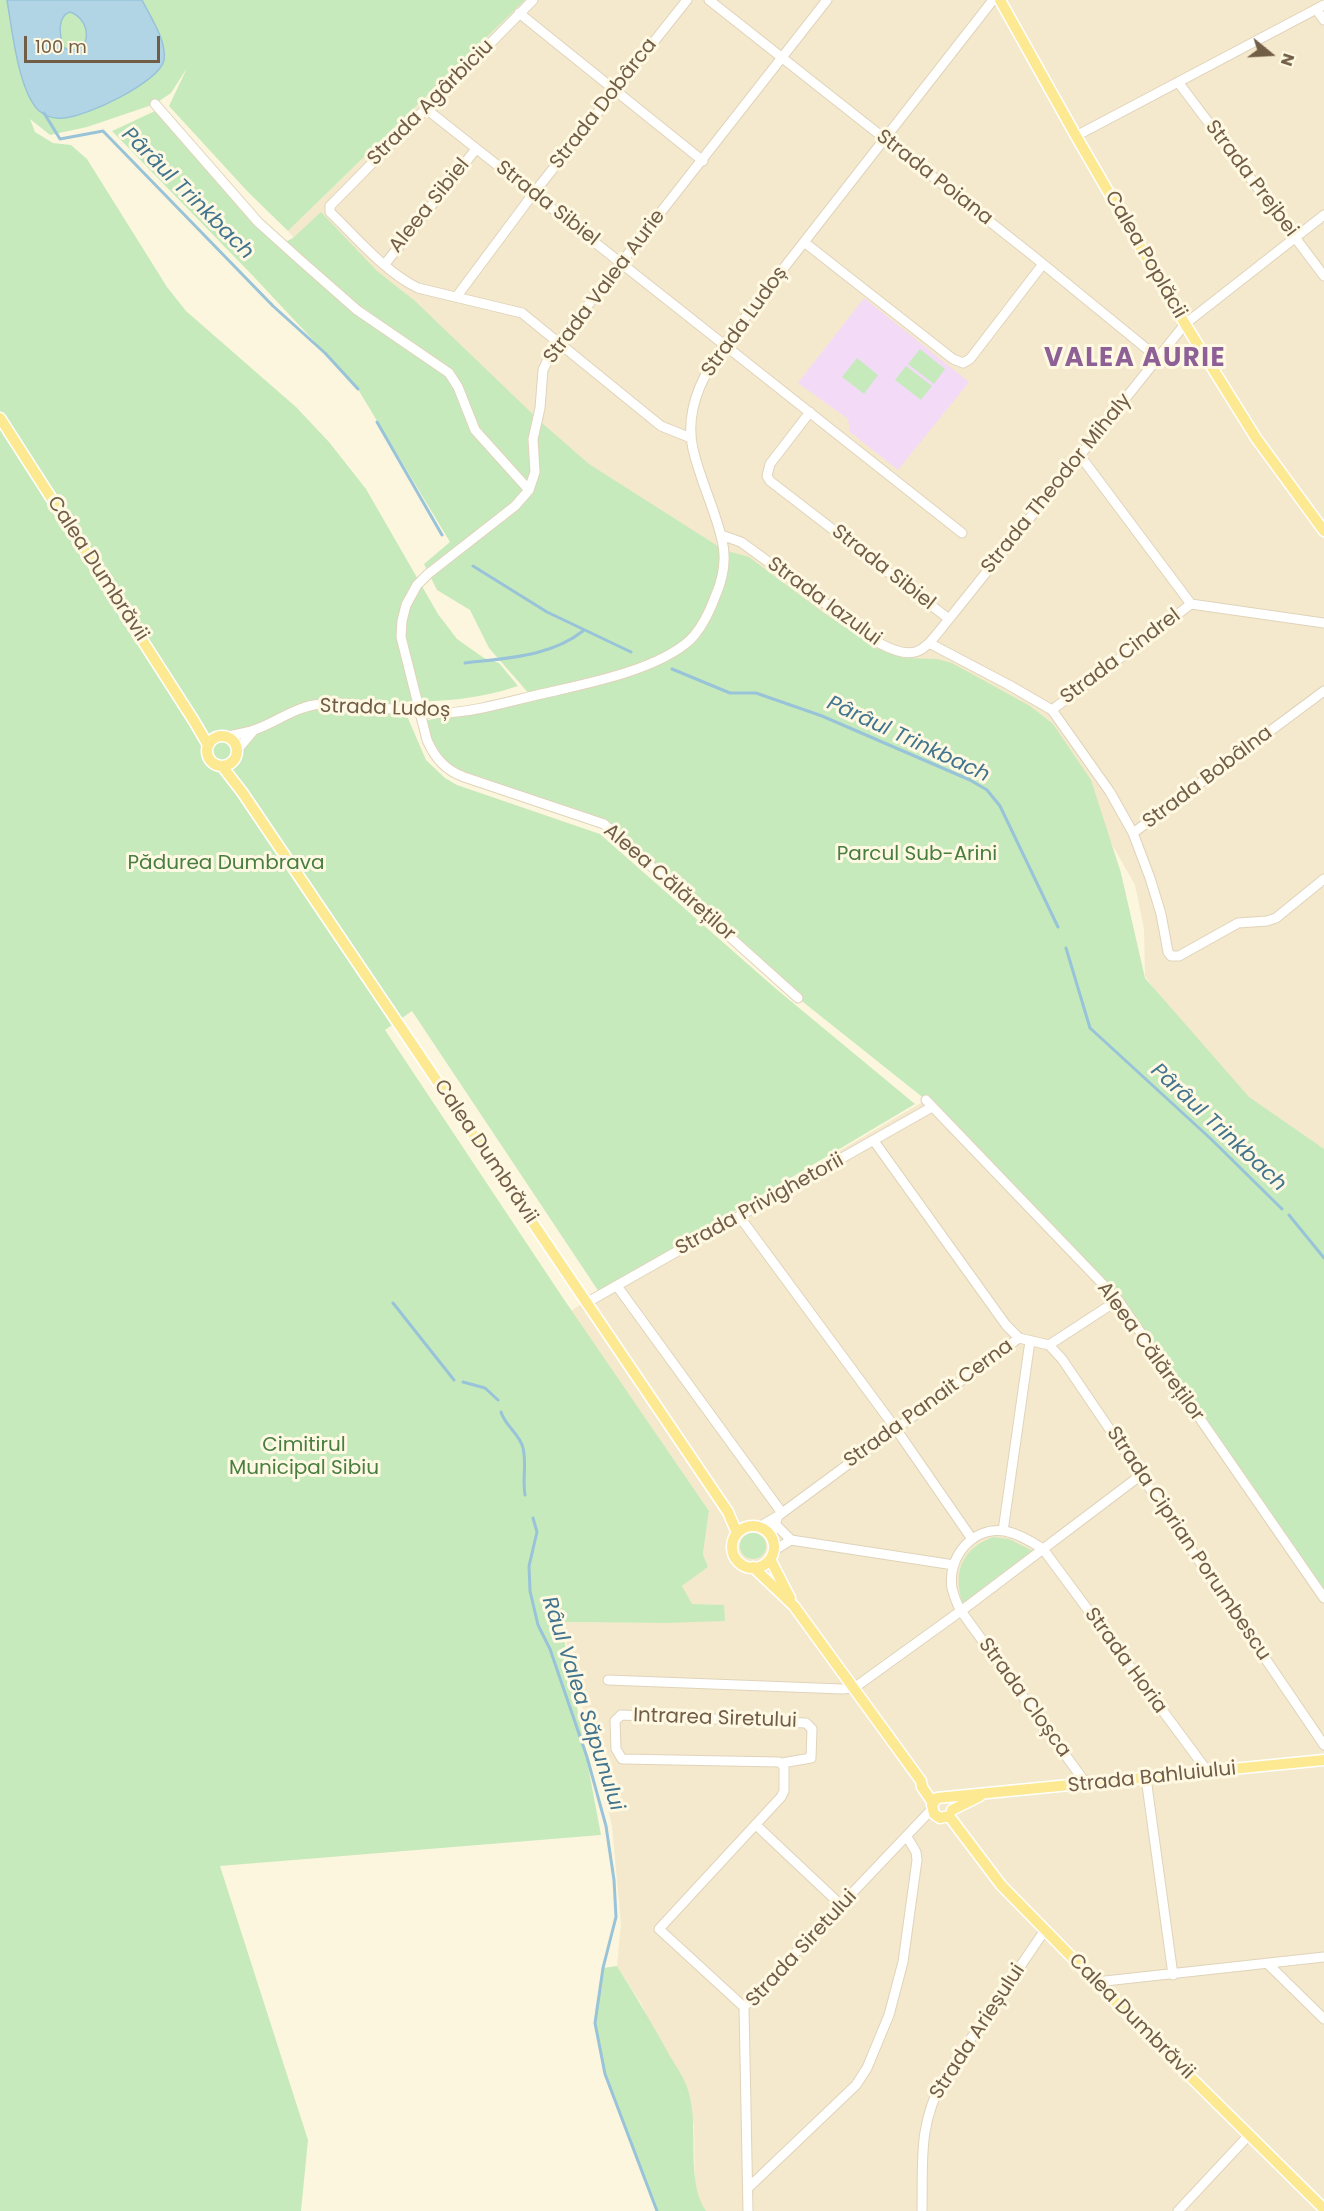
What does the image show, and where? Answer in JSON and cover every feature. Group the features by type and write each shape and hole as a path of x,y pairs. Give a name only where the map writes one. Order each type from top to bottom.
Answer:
{"main road":[{"name":"Calea Poplăcii","path":"1000,0 1185,324 1256,438 1324,531"},
{"name":"Calea Dumbrăvii","path":"0,418 208,745"},
{"name":"Calea Dumbrăvii","path":"194,721 223,736"},
{"path":"223,736 235,741 237,750 233,761 222,766 210,761 207,753 208,745 223,736"},
{"name":"Calea Dumbrăvii","path":"233,761 242,792"},
{"name":"Calea Dumbrăvii","path":"222,766 242,792 586,1303 742,1530"},
{"path":"771,1555 760,1566 753,1567 740,1563 734,1556 732,1542 742,1530 759,1527 771,1536 771,1555 794,1606"},
{"path":"753,1567 794,1606 921,1781 922,1787 937,1804 943,1818 950,1813"},
{"name":"Strada Bahluiului","path":"937,1804 980,1796 1324,1760"},
{"name":"Strada Bahluiului","path":"950,1813 980,1796"},
{"name":"Calea Dumbrăvii","path":"937,1804 952,1803 950,1813 993,1876 1324,2209"}],"street":[{"name":"Strada Agârbiciu","path":"385,264 330,212 330,206 533,0"},
{"name":"Strada Dobârca","path":"457,296 533,194 687,0"},
{"name":"Strada Poiana","path":"709,0 1043,264 1158,358"},
{"name":"Strada Valea Aurie","path":"529,490 535,472 534,439 540,408 543,370 547,360 827,0"},
{"name":"Strada Ludoș","path":"223,736 254,730 303,707 319,704 334,703 420,713 458,712 542,694 638,668 673,652 695,634 713,603 724,569 721,535 696,461 691,438 693,413 707,370 724,344 993,0"},
{"path":"1076,136 1320,7 1324,20"},
{"path":"519,13 703,161"},
{"name":"Strada Prejbei","path":"1178,82 1324,276"},
{"path":"155,104 258,222 357,310 449,373 458,387 475,430 529,490 514,506 428,574 417,585 406,604 401,637 420,713"},
{"name":"Strada Sibiel","path":"425,108 962,533"},
{"name":"Aleea Sibiel","path":"385,264 476,149"},
{"name":"Strada Theodor Mihaly","path":"929,643 1081,457 1185,324 1324,215"},
{"path":"804,242 953,359 963,363 970,359 1043,264"},
{"path":"385,264 401,278 418,288 522,313 662,426 691,438"},
{"name":"Strada Sibiel","path":"810,412 770,464 767,476 770,481 949,619"},
{"path":"1081,457 1191,604 1324,623"},
{"name":"Strada Iazului","path":"721,535 741,542 880,644 906,654 918,651 929,643"},
{"name":"Strada Cindrel","path":"1052,710 1191,604"},
{"path":"929,643 1052,710 1110,792 1133,833"},
{"name":"Strada Bobâlna","path":"1324,691 1133,833 1150,878 1161,914 1168,952 1171,956 1179,956 1238,923 1267,921 1276,918 1324,879"},
{"name":"Aleea Călăreților","path":"420,713 430,747 444,766 464,777 604,824 798,998"},
{"name":"Strada Ludoș","path":"237,750 254,730"},
{"name":"Aleea Călăreților","path":"929,1103 1118,1300 1324,1599"},
{"name":"Strada Privighetorii","path":"586,1303 874,1141 929,1103"},
{"path":"874,1141 1006,1325 1019,1338"},
{"path":"739,1216 896,1429 972,1539"},
{"path":"617,1286 791,1540"},
{"path":"1049,1345 1118,1300"},
{"name":"Strada Panait Cerna","path":"759,1527 778,1518 1019,1338 1049,1345"},
{"path":"1003,1531 1030,1341"},
{"name":"Strada Ciprian Porumbescu","path":"1049,1345 1062,1359 1324,1745"},
{"path":"608,1680 854,1688 961,1611 1141,1475"},
{"path":"771,1536 778,1518"},
{"path":"771,1555 791,1540 954,1565 958,1554 972,1539 982,1534 1003,1531 1026,1539 1043,1549"},
{"name":"Strada Horia","path":"1043,1549 1208,1772"},
{"name":"Strada Cloșca","path":"954,1565 952,1587 961,1611 1082,1778 1090,1784"},
{"name":"Intrarea Siretului","path":"621,1715 806,1723 812,1729 811,1758 783,1763 622,1759 616,1749 615,1720 621,1715"},
{"path":"744,2007 659,1929 783,1794 785,1769 783,1763"},
{"path":"1146,1778 1173,1975"},
{"name":"Strada Siretului","path":"748,2211 744,2007 937,1804"},
{"path":"756,1826 842,1905"},
{"path":"748,2188 856,2085 871,2060 893,1999 906,1942 917,1860 916,1852 907,1838"},
{"name":"Strada Arieșului","path":"922,2211 924,2127 934,2095 1045,1930"},
{"path":"1096,1982 1324,1957"},
{"path":"1268,1964 1324,2019"},
{"path":"1178,2211 1249,2135"}],"shaded area":[{"path":"525,0 1324,0 1324,1186 1207,1062 1145,976 1144,929 1135,885 1092,809 578,469 302,248 288,231"},
{"path":"864,298 969,382 898,470 850,432 848,419 798,383"},
{"path":"926,1100 1122,1301 1324,1586 1324,2211 706,2211 700,2202 695,2187 694,2124 642,2005 617,1966 621,1924 612,1826 561,1622 663,1623 691,1604 682,1586 708,1567 703,1554 709,1511 571,1311 599,1292"}],"green space":[{"path":"0,0 525,0 288,231 248,192 169,106 187,68 171,93 155,104 87,127 50,135 30,119 35,132 53,143 71,145 87,159 167,287 186,311 296,407 329,442 366,489 438,614 457,639 484,658 499,663 518,686 460,699 401,702 426,760 445,778 457,785 600,834 775,988 915,1104 599,1292 412,1011 385,1030 563,1298 709,1511 703,1554 708,1567 682,1586 692,1604 724,1605 725,1621 561,1622 601,1835 220,1866 308,2140 301,2211 0,2211"},
{"name":"Parcul Sub-Arini","path":"155,111 277,246 293,238 321,212 377,271 415,301 542,423 589,464 724,550 749,557 824,613 878,649 903,658 937,659 952,663 1030,706 1053,724 1091,780 1121,873 1145,978 1249,1097 1324,1149 1324,1598 1118,1300 926,1100 798,998 611,829 464,777 438,760 424,721 531,696 489,648 470,610 437,590 424,564 450,542 356,386 112,131"},
{"path":"920,349 945,369 934,384 908,364"},
{"path":"857,358 878,375 864,394 842,377"},
{"path":"906,366 932,386 921,400 895,380"},
{"path":"753,1533 762,1537 766,1546 762,1555 753,1559 744,1555 740,1546 744,1537"},
{"path":"993,1537 1009,1539 1033,1551 963,1605 959,1583 962,1564 973,1549"},
{"path":"617,1966 687,2086 693,2120 696,2185 706,2211 657,2211 605,2074 595,2023 603,1968"}],"water":[{"path":"7,0 142,0 163,45 164,60 150,78 121,97 74,116 50,117 38,110 25,88 17,58","holes":["70,12 77,16 86,29 85,42 75,50 66,49 61,41 61,21"]}],"waterway":[{"name":"Pârâul Trinkbach","path":"44,113 60,139 103,131 273,306 325,353 358,389"},
{"name":"Pârâul Trinkbach","path":"377,422 442,535"},
{"name":"Pârâul Trinkbach","path":"473,566 547,612 631,652"},
{"path":"465,663 512,658 542,651 570,640 583,631"},
{"name":"Pârâul Trinkbach","path":"672,669 730,693 756,693 822,716 970,780 987,790 1000,806 1058,927"},
{"name":"Pârâul Trinkbach","path":"1066,948 1090,1028 1211,1139 1282,1209"},
{"name":"Pârâul Trinkbach","path":"1289,1215 1324,1258"},
{"name":"Râul Valea Săpunului","path":"393,1303 454,1380"},
{"name":"Râul Valea Săpunului","path":"463,1382 485,1388 498,1400"},
{"name":"Râul Valea Săpunului","path":"501,1412 519,1438 523,1448 525,1495"},
{"name":"Râul Valea Săpunului","path":"533,1518 537,1532 529,1566 530,1591 538,1625 550,1649 587,1757 606,1826 614,1880 616,1917 603,1968 595,2023 605,2074 657,2211"}],"district":[{"name":"VALEA AURIE","path":"1135,359"}],"park label":[{"name":"Pădurea Dumbrava","path":"226,864"},
{"name":"Cimitirul Municipal Sibiu","path":"304,1458"}]}
